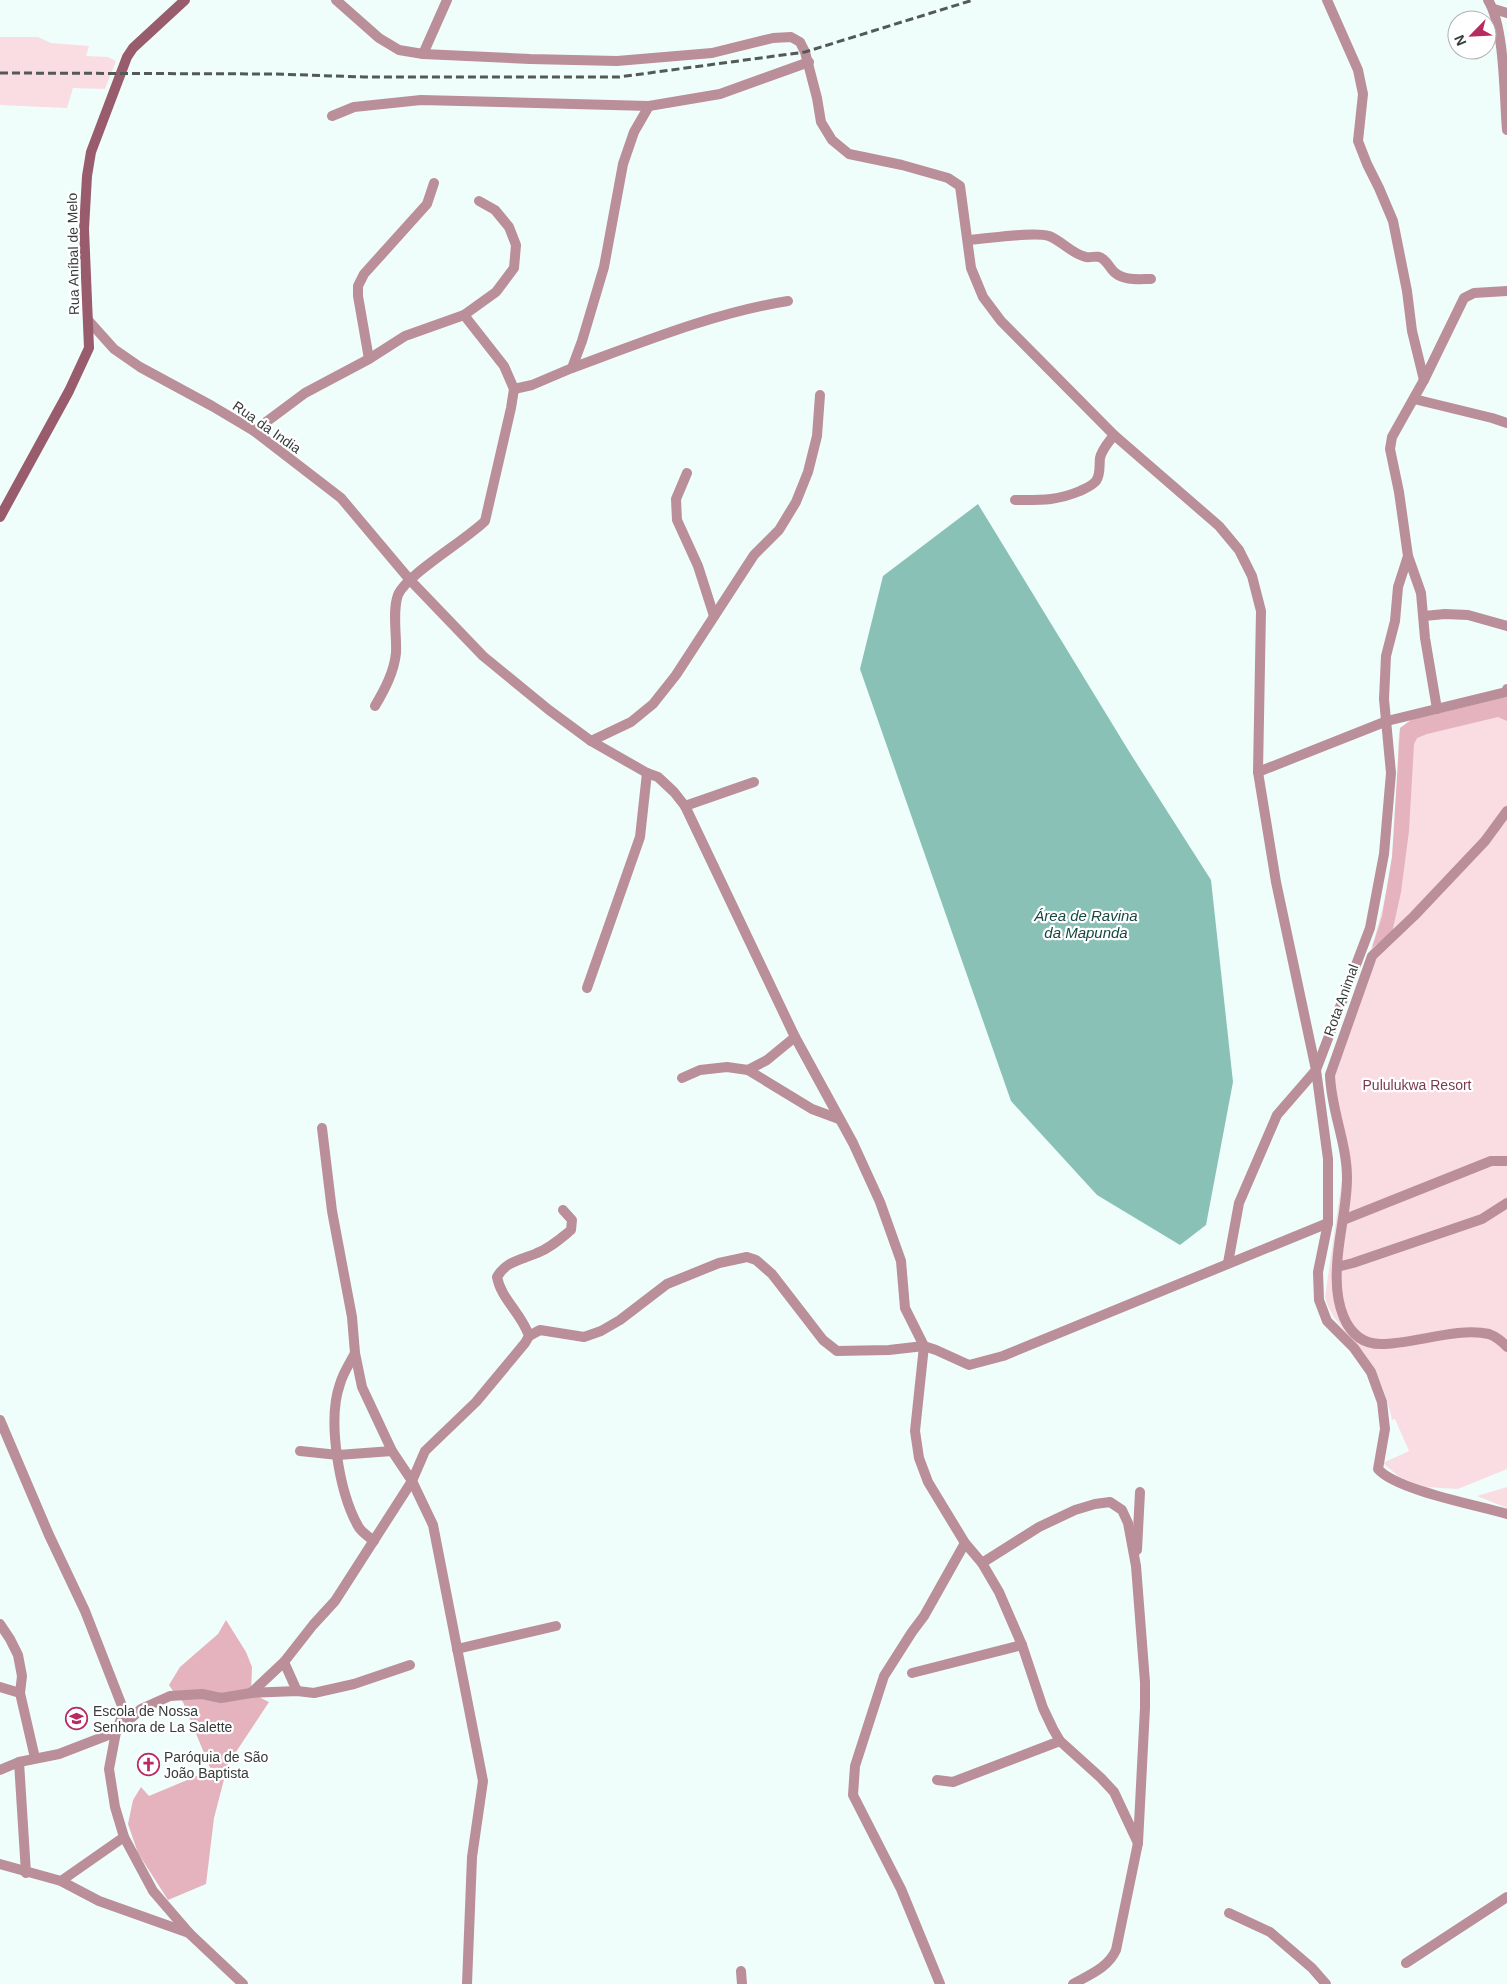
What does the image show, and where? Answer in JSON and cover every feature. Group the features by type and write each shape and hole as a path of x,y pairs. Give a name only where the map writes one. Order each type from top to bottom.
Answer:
{"street":[{"name":"Rua Aníbal de Melo","path":"0,517 81,368 88,348 84,229 90,152 127,57 133,48 185,0"},
{"path":"336,0 379,38 399,50 422,54 530,60 617,62 712,53 773,38 791,37 800,42 809,62 821,122 832,140 848,154 902,165 954,181 960,186 971,268 983,297 1001,321 1114,434 1219,526 1239,550 1252,576 1261,611 1258,772 1276,882 1316,1070 1328,1159 1328,1223 1318,1272 1319,1300 1327,1321 1354,1348 1371,1372 1382,1402 1385,1429 1379,1452 1378,1469 1383,1475 1422,1492 1507,1514"},
{"path":"422,54 447,0"},
{"path":"1327,0 1358,70 1363,94 1358,141 1366,164 1380,188 1393,221 1407,291 1412,331 1424,380"},
{"path":"1488,0 1494,9 1503,42 1507,130"},
{"path":"1494,9 1507,12"},
{"path":"332,116 354,107 421,100 649,106 720,94 809,62"},
{"path":"572,368 604,267 623,164 634,132 649,106"},
{"path":"369,359 358,286 364,274 427,204 434,183"},
{"path":"254,431 305,393 369,359 405,336 464,316 496,292 514,268 516,245 509,227 495,210 479,200"},
{"path":"968,240 1034,234 1048,236 1087,258 1098,256 1104,259 1112,270 1120,276 1128,279 1151,280"},
{"path":"1437,709 1425,638 1421,593 1408,556 1399,492 1390,449 1392,436 1424,380 1464,298 1474,293 1507,292"},
{"path":"514,389 532,386 572,368 703,322 755,307 788,301"},
{"path":"375,706 389,681 396,653 395,622 398,595 410,580 474,532 485,521 514,389 504,366 464,316"},
{"name":"Rua da India","path":"88,320 114,349 140,367 254,431 341,498 410,580 483,656 591,742 647,774 658,777 674,792 685,806 795,1037 839,1118 880,1202 901,1260 906,1308 924,1346"},
{"path":"591,742 631,722 653,704 676,674 754,555 779,530 796,502 808,472 817,436 820,395"},
{"path":"1414,399 1507,423"},
{"path":"1015,500 1054,500 1064,498 1091,486 1099,474 1100,457 1103,450 1114,434"},
{"path":"686,472 676,499 677,520 698,566 714,616"},
{"path":"1228,1263 1240,1204 1277,1116 1316,1070 1370,928 1384,854 1391,783 1384,699 1386,656 1395,621 1398,587 1408,556"},
{"path":"1424,616 1445,614 1468,615 1507,626"},
{"path":"1258,772 1387,720 1506,692 1507,689"},
{"path":"587,988 640,837 647,774"},
{"path":"685,806 754,782"},
{"name":"Rota Animal","path":"1507,810 1485,841 1414,916 1372,956 1330,1075 1330,1089 1344,1152 1347,1178 1343,1220 1338,1246 1336,1283 1344,1319 1354,1332 1365,1339 1380,1344 1467,1333 1490,1334 1507,1347"},
{"path":"748,1070 767,1060 795,1037"},
{"path":"682,1078 700,1070 727,1067 748,1070 812,1109 839,1118"},
{"path":"322,1128 332,1211 352,1316 355,1353 362,1388 392,1451 412,1481 433,1525 483,1781 472,1857 467,1984"},
{"path":"1343,1220 1491,1161 1507,1160"},
{"path":"1337,1267 1482,1219 1507,1203"},
{"path":"529,1336 525,1323 499,1288 496,1277 502,1268 516,1260 538,1253 557,1242 571,1230 572,1220 563,1210"},
{"path":"251,1693 284,1662 335,1601 412,1481 425,1451 476,1402 529,1336 540,1330 584,1337 601,1331 620,1320 667,1284 719,1263 747,1257 756,1260 772,1274 823,1340 837,1351 890,1350 924,1346 969,1365 1003,1356 1328,1223"},
{"path":"924,1346 915,1431 919,1458 928,1482 964,1543 982,1563 999,1592 1022,1645 1043,1708 1060,1741 1114,1792 1138,1843"},
{"path":"355,1353 340,1384 334,1411 334,1427 349,1505 358,1528 374,1541"},
{"path":"0,1420 49,1535 85,1611 122,1706 122,1716 116,1732 109,1769 115,1806 124,1837 153,1891 190,1934 243,1984"},
{"path":"300,1451 338,1455 392,1451"},
{"path":"1136,1566 1140,1492"},
{"path":"982,1563 1039,1526 1075,1510 1095,1504 1110,1502 1122,1510 1128,1523 1136,1566 1145,1682 1138,1843 1116,1950 1112,1960 1073,1984"},
{"path":"940,1984 901,1890 853,1795 855,1766 884,1676 924,1616 964,1543"},
{"path":"0,1624 18,1655 22,1676 20,1693 35,1758"},
{"path":"457,1649 556,1626"},
{"path":"912,1673 1022,1645"},
{"path":"284,1662 297,1691"},
{"path":"0,1770 19,1762 59,1754 116,1732 137,1712 170,1696 202,1694 221,1698 251,1693 297,1691 314,1693 354,1684 410,1665"},
{"path":"0,1687 20,1693"},
{"path":"937,1780 953,1782 1060,1741"},
{"path":"19,1762 26,1873"},
{"path":"61,1881 124,1837"},
{"path":"0,1864 26,1873 61,1881 98,1901 190,1934"},
{"path":"1406,1963 1507,1897"},
{"path":"1229,1913 1270,1932 1312,1968 1326,1984"},
{"path":"741,1971 742,1984"}],"green space":[{"path":"0,37 38,37 51,43 89,46 86,56 108,57 116,61 105,89 73,88 67,108 0,105"},
{"name":"Pululukwa Resort","path":"1507,697 1507,1469 1458,1489 1425,1487 1399,1477 1383,1463 1409,1451 1395,1419 1392,1420 1385,1395 1375,1371 1361,1349 1337,1322 1325,1297 1343,1173 1341,1152 1328,1096 1326,1071 1374,939 1388,885 1396,820 1400,728 1411,720"},
{"path":"1507,1487 1507,1508 1477,1496"}],"shaded area":[{"path":"1507,697 1507,721 1498,717 1417,738 1414,744 1409,831 1401,892 1392,933 1372,948 1382,916 1392,857 1400,728 1411,720"},
{"path":"226,1620 246,1652 252,1667 251,1693 269,1702 228,1764 214,1818 206,1884 168,1900 138,1853 128,1824 133,1800 141,1787 149,1796 211,1770 183,1702 169,1685 180,1667 218,1634"}],"water":[{"name":"Área de Ravina da Mapunda","path":"978,504 1130,753 1211,880 1233,1082 1206,1225 1180,1245 1097,1195 1011,1101 860,669 883,576"}],"railway":[{"path":"0,73 275,74 364,77 619,77 805,52 973,0"}],"place":[{"name":"Escola de Nossa Senhora de La Salette","path":"77,1719"},
{"name":"Paróquia de São João Baptista","path":"148,1765"}]}
